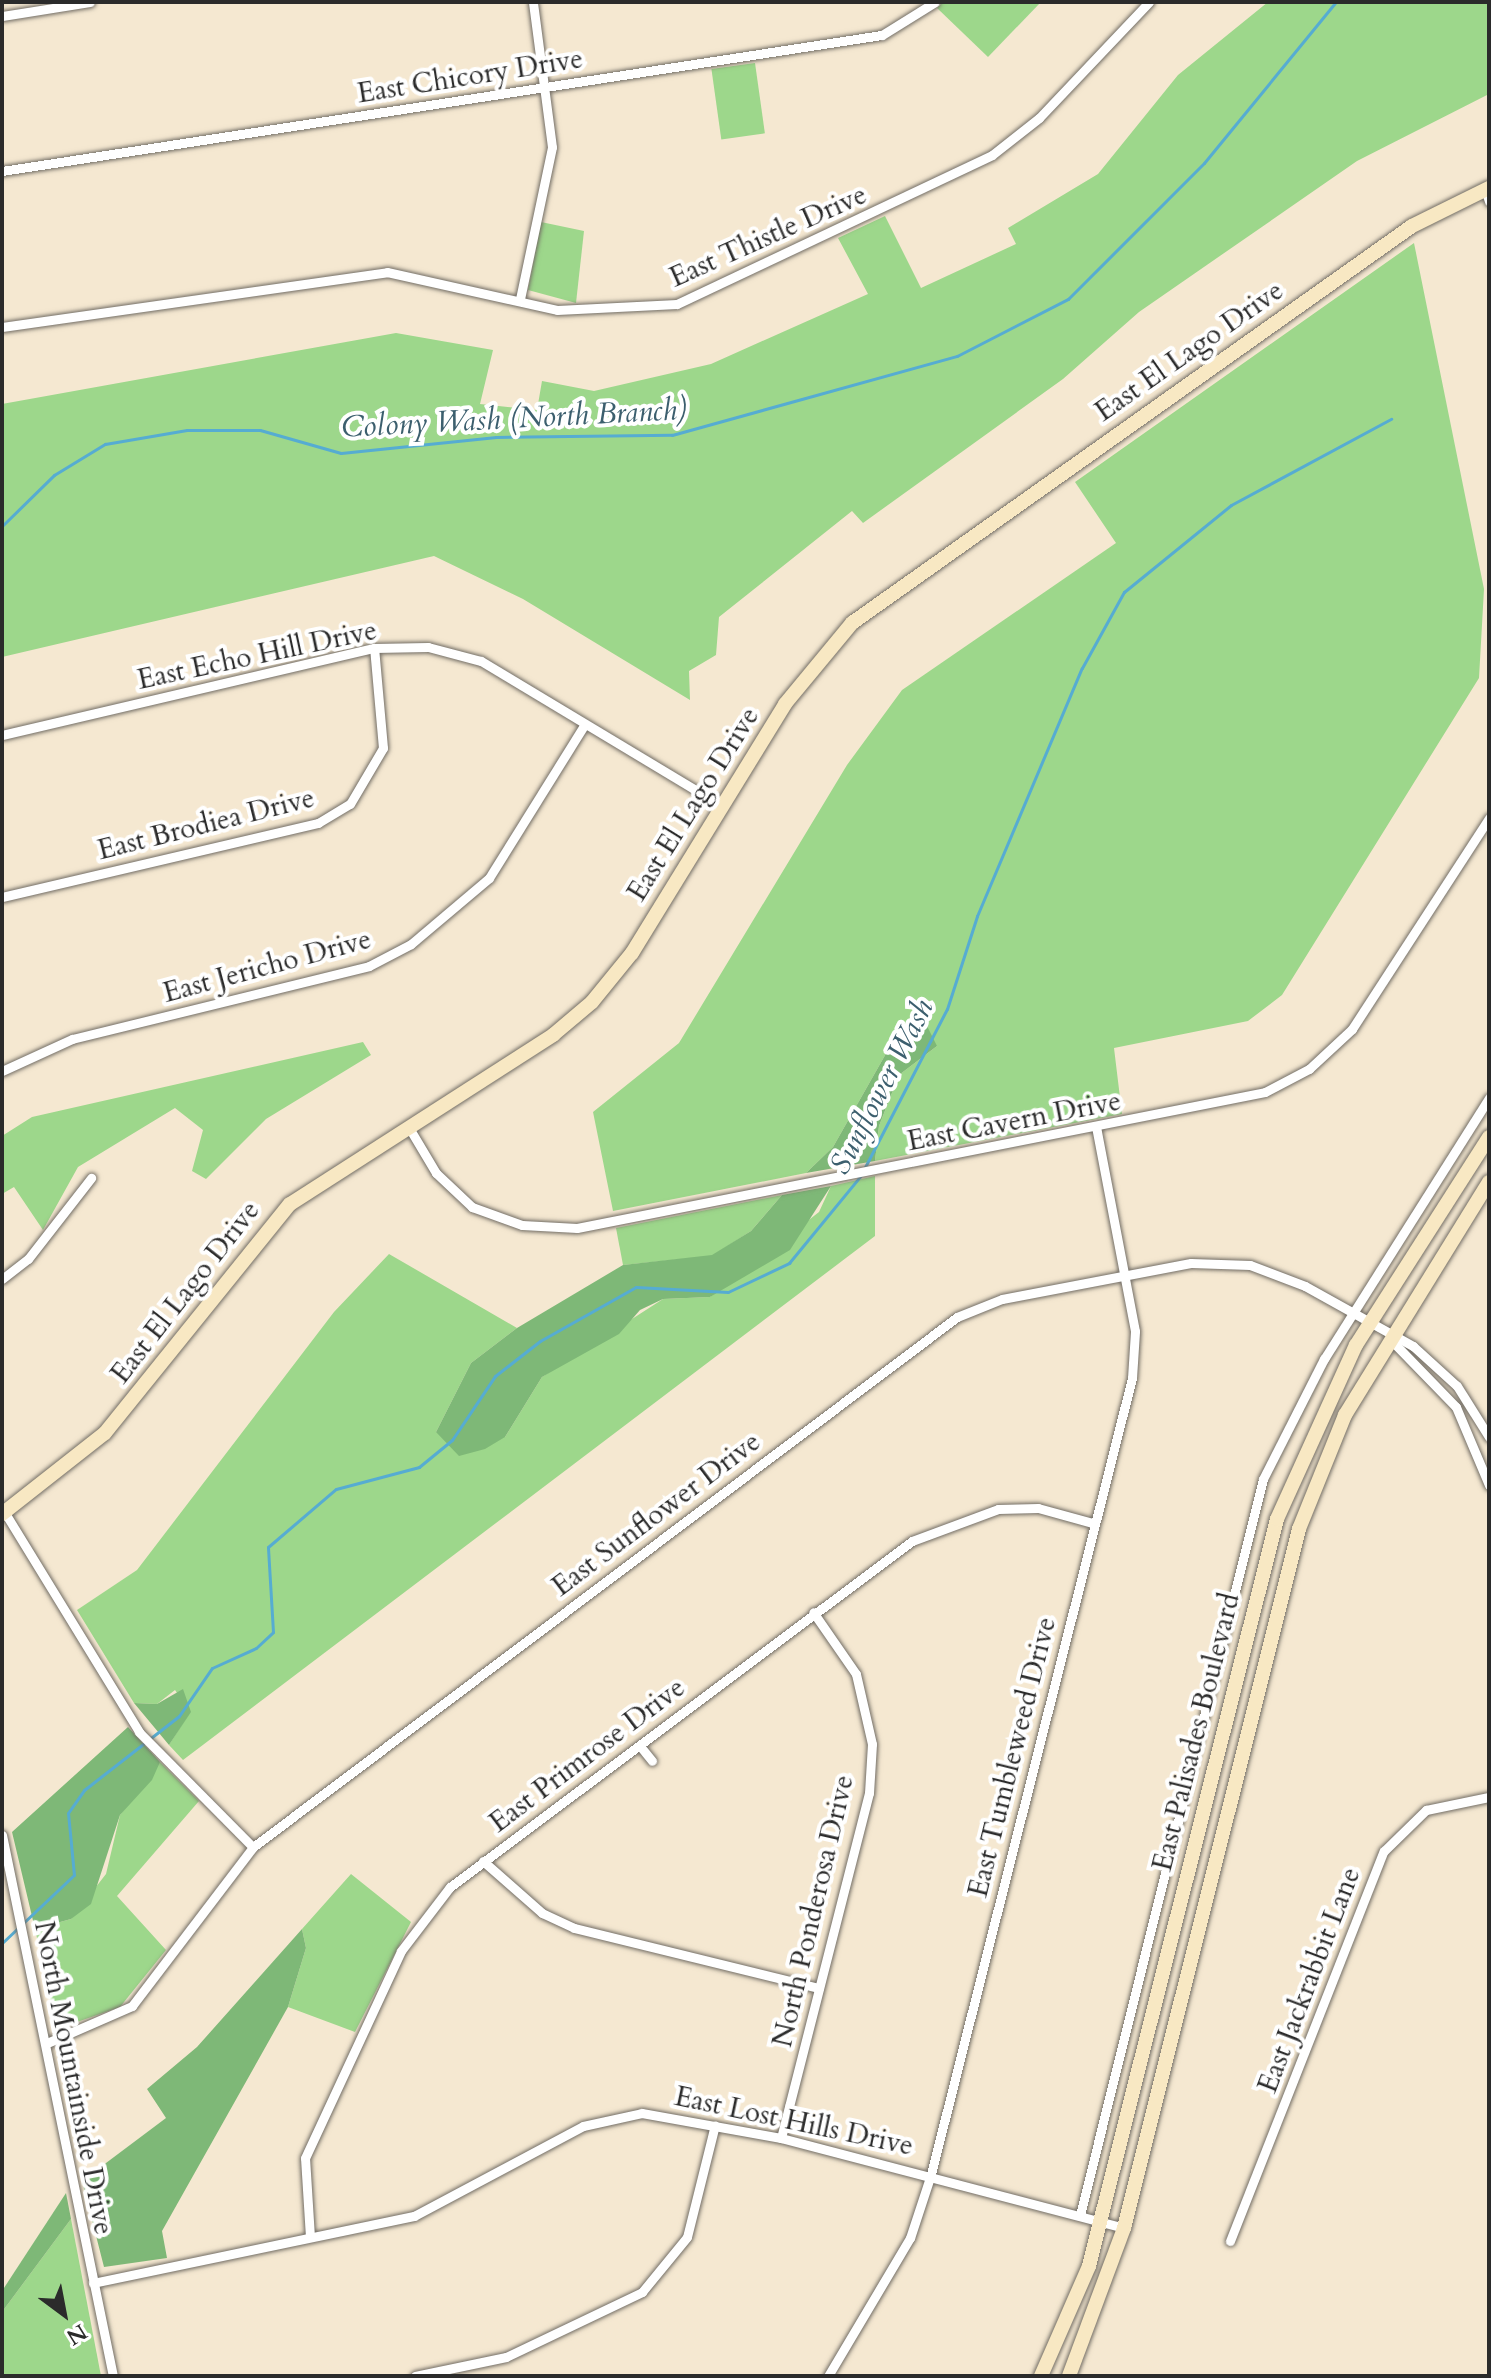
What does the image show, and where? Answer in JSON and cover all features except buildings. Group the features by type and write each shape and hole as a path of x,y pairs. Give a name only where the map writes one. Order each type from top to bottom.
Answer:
{"street":[{"path":"2,16 90,2"},
{"path":"520,299 552,147 547,86 533,2"},
{"name":"East Chicory Drive","path":"2,171 882,35 935,2"},
{"name":"East Thistle Drive","path":"2,327 387,272 594,313 677,304 918,192 1015,140 1149,2"},
{"name":"East El Lago Drive","path":"3,1511 105,1433 290,1204 592,1002 632,953 803,678 852,623 1412,226 1488,193"},
{"name":"East Echo Hill Drive","path":"2,735 374,648 428,647 481,661 722,806"},
{"name":"East Brodiea Drive","path":"2,897 318,823 350,804 383,748 374,648"},
{"name":"East Jericho Drive","path":"2,1071 72,1039 369,966 411,944 489,878 585,724"},
{"name":"East Cavern Drive","path":"408,1126 436,1173 472,1207 522,1225 577,1228 1251,1096 1309,1069 1352,1029 1489,818"},
{"path":"1080,2215 1263,1479 1351,1314 1489,1098"},
{"name":"East Tumbleweed Drive","path":"828,2376 910,2238 931,2174 1132,1378 1126,1276 1096,1127"},
{"name":"East Palisades Boulevard","path":"1041,2376 1070,2320 1100,2221 1277,1519 1326,1399 1489,1137"},
{"path":"2,1279 28,1259 91,1178"},
{"name":"East Palisades Boulevard","path":"1069,2376 1124,2228 1299,1529 1345,1415 1489,1182"},
{"name":"East Sunflower Drive","path":"47,2043 132,2006 253,1847 957,1317 1002,1299 1191,1263 1250,1265 1305,1286 1390,1339"},
{"path":"1390,1339 1444,1372 1489,1437"},
{"path":"1390,1339 1456,1407 1489,1485"},
{"name":"East Primrose Drive","path":"310,2237 305,2158 401,1951 426,1913 483,1861 640,1746 813,1612 953,1520 1038,1508 1093,1523"},
{"path":"3,1511 139,1732 253,1847"},
{"name":"North Ponderosa Drive","path":"781,2138 869,1793 872,1744 856,1674 813,1612"},
{"path":"640,1746 652,1761"},
{"name":"East Jackrabbit Lane","path":"1230,2241 1384,1851 1426,1810 1489,1797"},
{"name":"North Mountainside Drive","path":"2,1835 5,1867 47,2043 113,2376"},
{"path":"483,1861 542,1913 574,1928 819,1988"},
{"name":"East Lost Hills Drive","path":"93,2283 414,2216 554,2139 613,2117 670,2114 781,2138 931,2174 1124,2228"},
{"path":"415,2376 506,2357 642,2292 687,2237 715,2125"}],"green space":[{"path":"943,2 1041,2 988,57 937,8"},
{"path":"1268,2 1489,2 1489,94 1357,161 1139,312 1063,379 863,523 852,511 719,617 716,655 689,671 690,700 523,599 434,556 2,657 2,404 396,333 493,350 480,404 537,410 542,381 594,391 711,364 868,294 838,238 885,216 921,288 1016,244 1008,228 1098,174 1178,75"},
{"path":"755,63 765,133 721,139 711,69"},
{"path":"541,222 584,231 576,303 528,290"},
{"path":"1414,243 1484,589 1479,678 1282,995 1248,1021 1114,1048 1122,1114 875,1161 879,1126 899,1075 937,1046 888,1050 833,1147 806,1173 613,1211 593,1112 679,1043 847,765 902,690 1116,543 1075,482"},
{"path":"925,1022 937,1046 899,1075 879,1126 875,1161 806,1173 833,1147 888,1050"},
{"path":"363,1042 371,1055 266,1119 206,1179 192,1171 203,1130 175,1108 78,1167 43,1230 14,1187 2,1194 2,1136 32,1117"},
{"path":"875,1176 875,1236 183,1760 169,1745 190,1712 175,1690 157,1704 134,1703 77,1610 137,1570 334,1312 389,1254 517,1328 471,1363 436,1432 505,1437 542,1377 663,1299 710,1297 819,1212 831,1186"},
{"path":"831,1186 790,1250 710,1297 663,1299 640,1310 619,1334 542,1377 505,1437 485,1449 459,1456 436,1432 471,1363 517,1328 623,1265 712,1255 751,1231 782,1195"},
{"path":"782,1195 751,1231 712,1256 623,1265 616,1228"},
{"path":"183,1689 191,1712 169,1745 134,1703 157,1704"},
{"path":"128,1727 160,1762 152,1780 120,1815 91,1904 71,1919 35,1929 12,1832"},
{"path":"160,1762 199,1801 117,1896 166,1950 120,2007 57,2029 35,1929 71,1919 106,1874 120,1815"},
{"path":"351,1874 411,1922 355,2032 288,2007 306,1948 302,1929"},
{"path":"302,1929 306,1948 288,2007 162,2231 167,2258 104,2267 82,2181 166,2118 147,2089 197,2047"},
{"path":"66,2193 71,2219 2,2312 2,2291"},
{"path":"71,2219 101,2376 2,2376 2,2312"}],"waterway":[{"name":"Colony Wash (North Branch)","path":"2,526 54,475 105,444 187,430 260,430 341,453 496,437 672,435 957,356 1068,299 1204,163 1336,2"},
{"name":"Sunflower Wash","path":"865,1167 947,1009 977,916 1082,668 1124,592 1231,505 1391,419"},
{"name":"Sunflower Wash","path":"2,1943 74,1875 68,1813 84,1790 179,1716 212,1668 256,1648 273,1632 268,1547 336,1489 419,1467 452,1440 495,1376 540,1341 636,1287 728,1292 789,1263 862,1174"}]}
